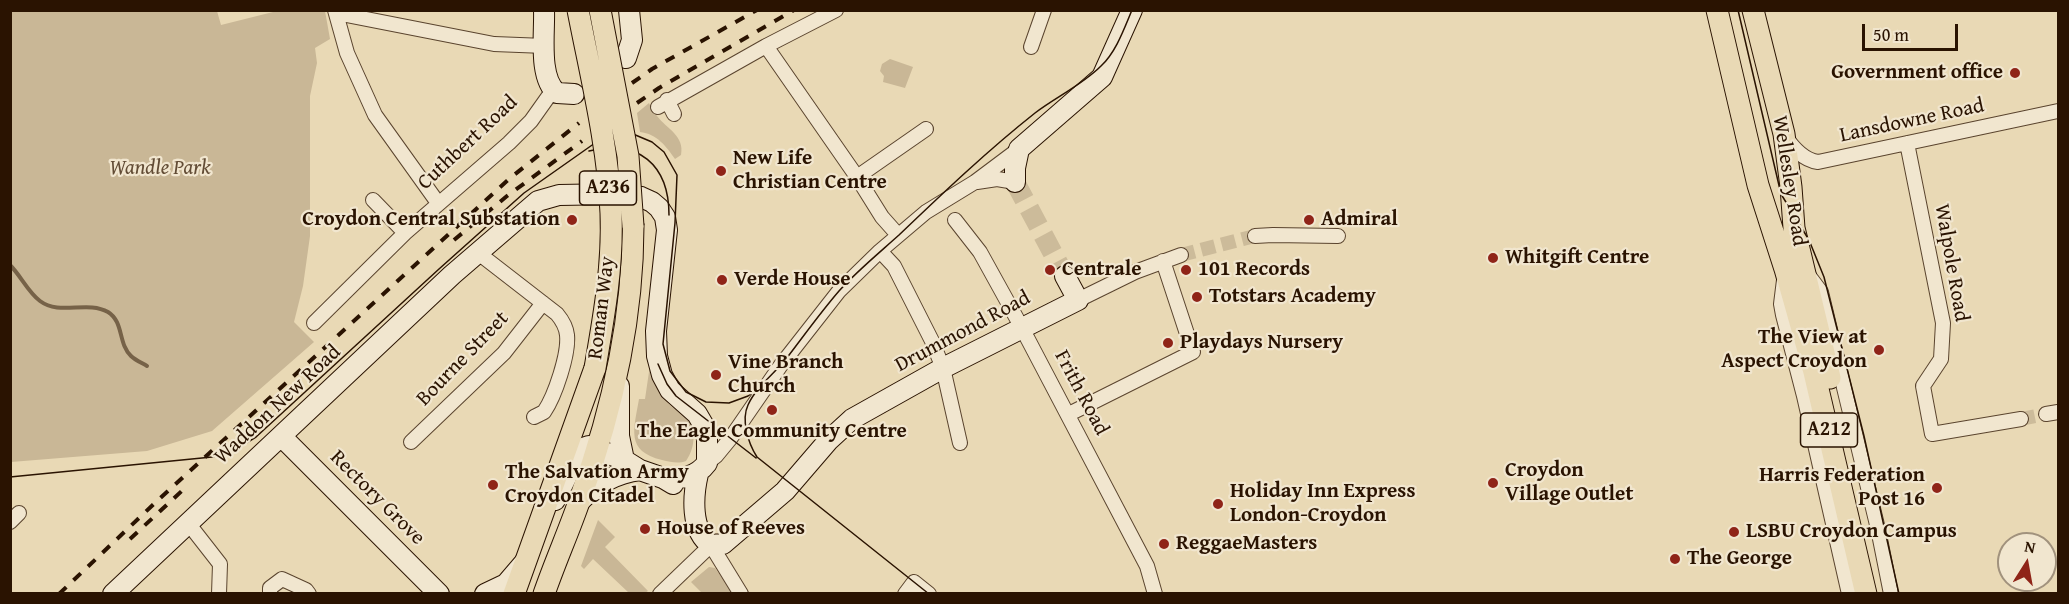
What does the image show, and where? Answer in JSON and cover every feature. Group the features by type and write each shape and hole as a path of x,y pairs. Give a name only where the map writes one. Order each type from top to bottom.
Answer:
{"main road":[{"name":"Roman Way","path":"514,594 595,368 607,299 611,214 602,135 578,10"},
{"name":"Roman Way","path":"543,594 580,501 598,448 621,359 629,302 633,213 628,156 600,10"},
{"name":"Wellesley Road","path":"1717,10 1758,185 1795,269"},
{"name":"Wellesley Road","path":"1753,10 1784,134 1791,187 1795,269"},
{"name":"A212","path":"1795,269 1824,410 1878,593"}],"street":[{"path":"544,10 546,71 553,90 561,94 574,94"},
{"path":"626,58 632,33 629,10"},
{"path":"674,114 662,103 836,10"},
{"path":"1031,47 1045,28 1044,10"},
{"path":"663,478 680,478 702,468 716,456 839,291 880,251 934,206 975,182 1019,149 1102,77 1132,10"},
{"path":"438,203 375,115 347,53 335,12 494,44 545,46"},
{"path":"766,46 882,217 898,236"},
{"name":"Cuthbert Road","path":"314,322 405,233 509,143 531,121 553,90"},
{"name":"Lansdowne Road","path":"1784,134 1801,154 1814,162 2058,111"},
{"path":"857,177 926,129"},
{"name":"Walpole Road","path":"1907,143 1943,323 1941,359 1923,386 1932,434 2021,419"},
{"path":"975,182 997,178 1015,182 1019,149"},
{"name":"Waddon New Road","path":"113,594 477,252 528,209 547,197 616,194 637,196 655,204 662,213 667,227 656,331 657,356 662,375 670,390 697,414 705,426 707,440 702,468"},
{"path":"373,200 405,233"},
{"name":"Frith Road","path":"955,220 980,252 1069,414 1148,566 1155,594"},
{"path":"1255,236 1273,234 1338,236"},
{"path":"880,251 894,266 932,341 943,368 960,443"},
{"path":"477,252 562,319 567,334 567,349 554,392 544,412 534,417"},
{"name":"Drummond Road","path":"711,545 730,540 791,484 844,425 943,368 1022,328 1135,272 1181,255"},
{"path":"1069,414 1193,352 1163,261"},
{"name":"Wellesley Road","path":"1849,594 1781,304 1795,269 1821,292 1878,529 1878,593"},
{"path":"1065,276 1078,300"},
{"name":"Bourne Street","path":"411,442 504,353 543,303"},
{"path":"621,359 619,436 632,465"},
{"name":"Rectory Grove","path":"281,436 440,594"},
{"path":"533,538 558,496 580,450 589,446 598,448 674,485 683,495 696,518"},
{"path":"580,501 601,483 622,473 632,465"},
{"path":"702,468 694,494 696,518 701,536 711,545 741,594"},
{"path":"188,523 220,564 219,594"},
{"path":"660,594 711,545"},
{"path":"485,594 506,584 525,561"},
{"path":"270,591 282,579 306,590 309,594"},
{"path":"905,594 914,582 929,594"}],"green space":[{"name":"Wandle Park","path":"11,10 217,11 221,25 277,11 325,11 330,39 315,48 317,63 310,96 310,236 303,286 294,322 314,342 212,431 147,451 11,462"},
{"path":"890,59 913,67 905,88 883,82 884,76 880,71 882,64"},
{"path":"649,103 661,121 678,138 682,148 681,155 675,159 656,138 640,132 637,113"},
{"path":"650,365 668,403 691,425 694,437 692,450 686,461 677,463 662,460 650,456 637,445 635,420 639,399 645,399"},
{"path":"598,520 615,537 605,547 648,591 629,593 593,559 584,569 581,566"},
{"path":"709,567 715,568 733,593 702,593 691,582"}],"waterway":[{"path":"10,265 28,289 40,301 48,305 65,308 91,307 108,312 117,321 127,351 147,366"}],"tunnel":[{"path":"1015,182 1065,276"},
{"path":"1181,255 1255,236"},
{"path":"2021,419 2046,414"}],"tram line":[{"path":"929,594 757,457 746,431 745,417 748,405 760,386 786,359 832,299 853,276 1000,142 1035,113 1086,79 1101,66 1115,47 1132,10"},
{"path":"1738,10 1781,194 1809,240 1824,277 1864,436 1899,594"},
{"path":"10,477 212,457 230,453 256,437 524,193 595,143 619,134 633,134 652,142 664,152 677,175 675,223 663,344 670,371 686,392 706,402 729,403 748,396 758,389"},
{"path":"589,151 622,148 636,152 647,159 657,169 663,182 668,197 669,215"},
{"path":"658,364 667,384 676,396 756,458"}],"railway":[{"path":"632,83 652,69 757,10"},
{"path":"637,103 794,10"},
{"path":"59,594 157,501 509,179 579,123"},
{"path":"454,240 507,196 582,141"},
{"path":"130,539 185,488"}],"place":[{"name":"Government office","path":"2015,73"},
{"name":"New Life Christian Centre","path":"721,171"},
{"name":"Croydon Central Substation","path":"572,220"},
{"name":"Admiral","path":"1309,220"},
{"name":"Whitgift Centre","path":"1493,258"},
{"name":"Centrale","path":"1050,270"},
{"name":"101 Records","path":"1186,270"},
{"name":"Verde House","path":"722,280"},
{"name":"Totstars Academy","path":"1197,297"},
{"name":"Playdays Nursery","path":"1168,343"},
{"name":"The View at Aspect Croydon","path":"1879,350"},
{"name":"Vine Branch Church","path":"716,375"},
{"name":"The Eagle Community Centre","path":"772,410"},
{"name":"Croydon Village Outlet","path":"1493,483"},
{"name":"The Salvation Army Croydon Citadel","path":"493,485"},
{"name":"Harris Federation Post 16","path":"1937,488"},
{"name":"Holiday Inn Express London-Croydon","path":"1218,504"},
{"name":"House of Reeves","path":"645,529"},
{"name":"LSBU Croydon Campus","path":"1734,532"},
{"name":"ReggaeMasters","path":"1164,544"},
{"name":"The George","path":"1675,559"}]}
